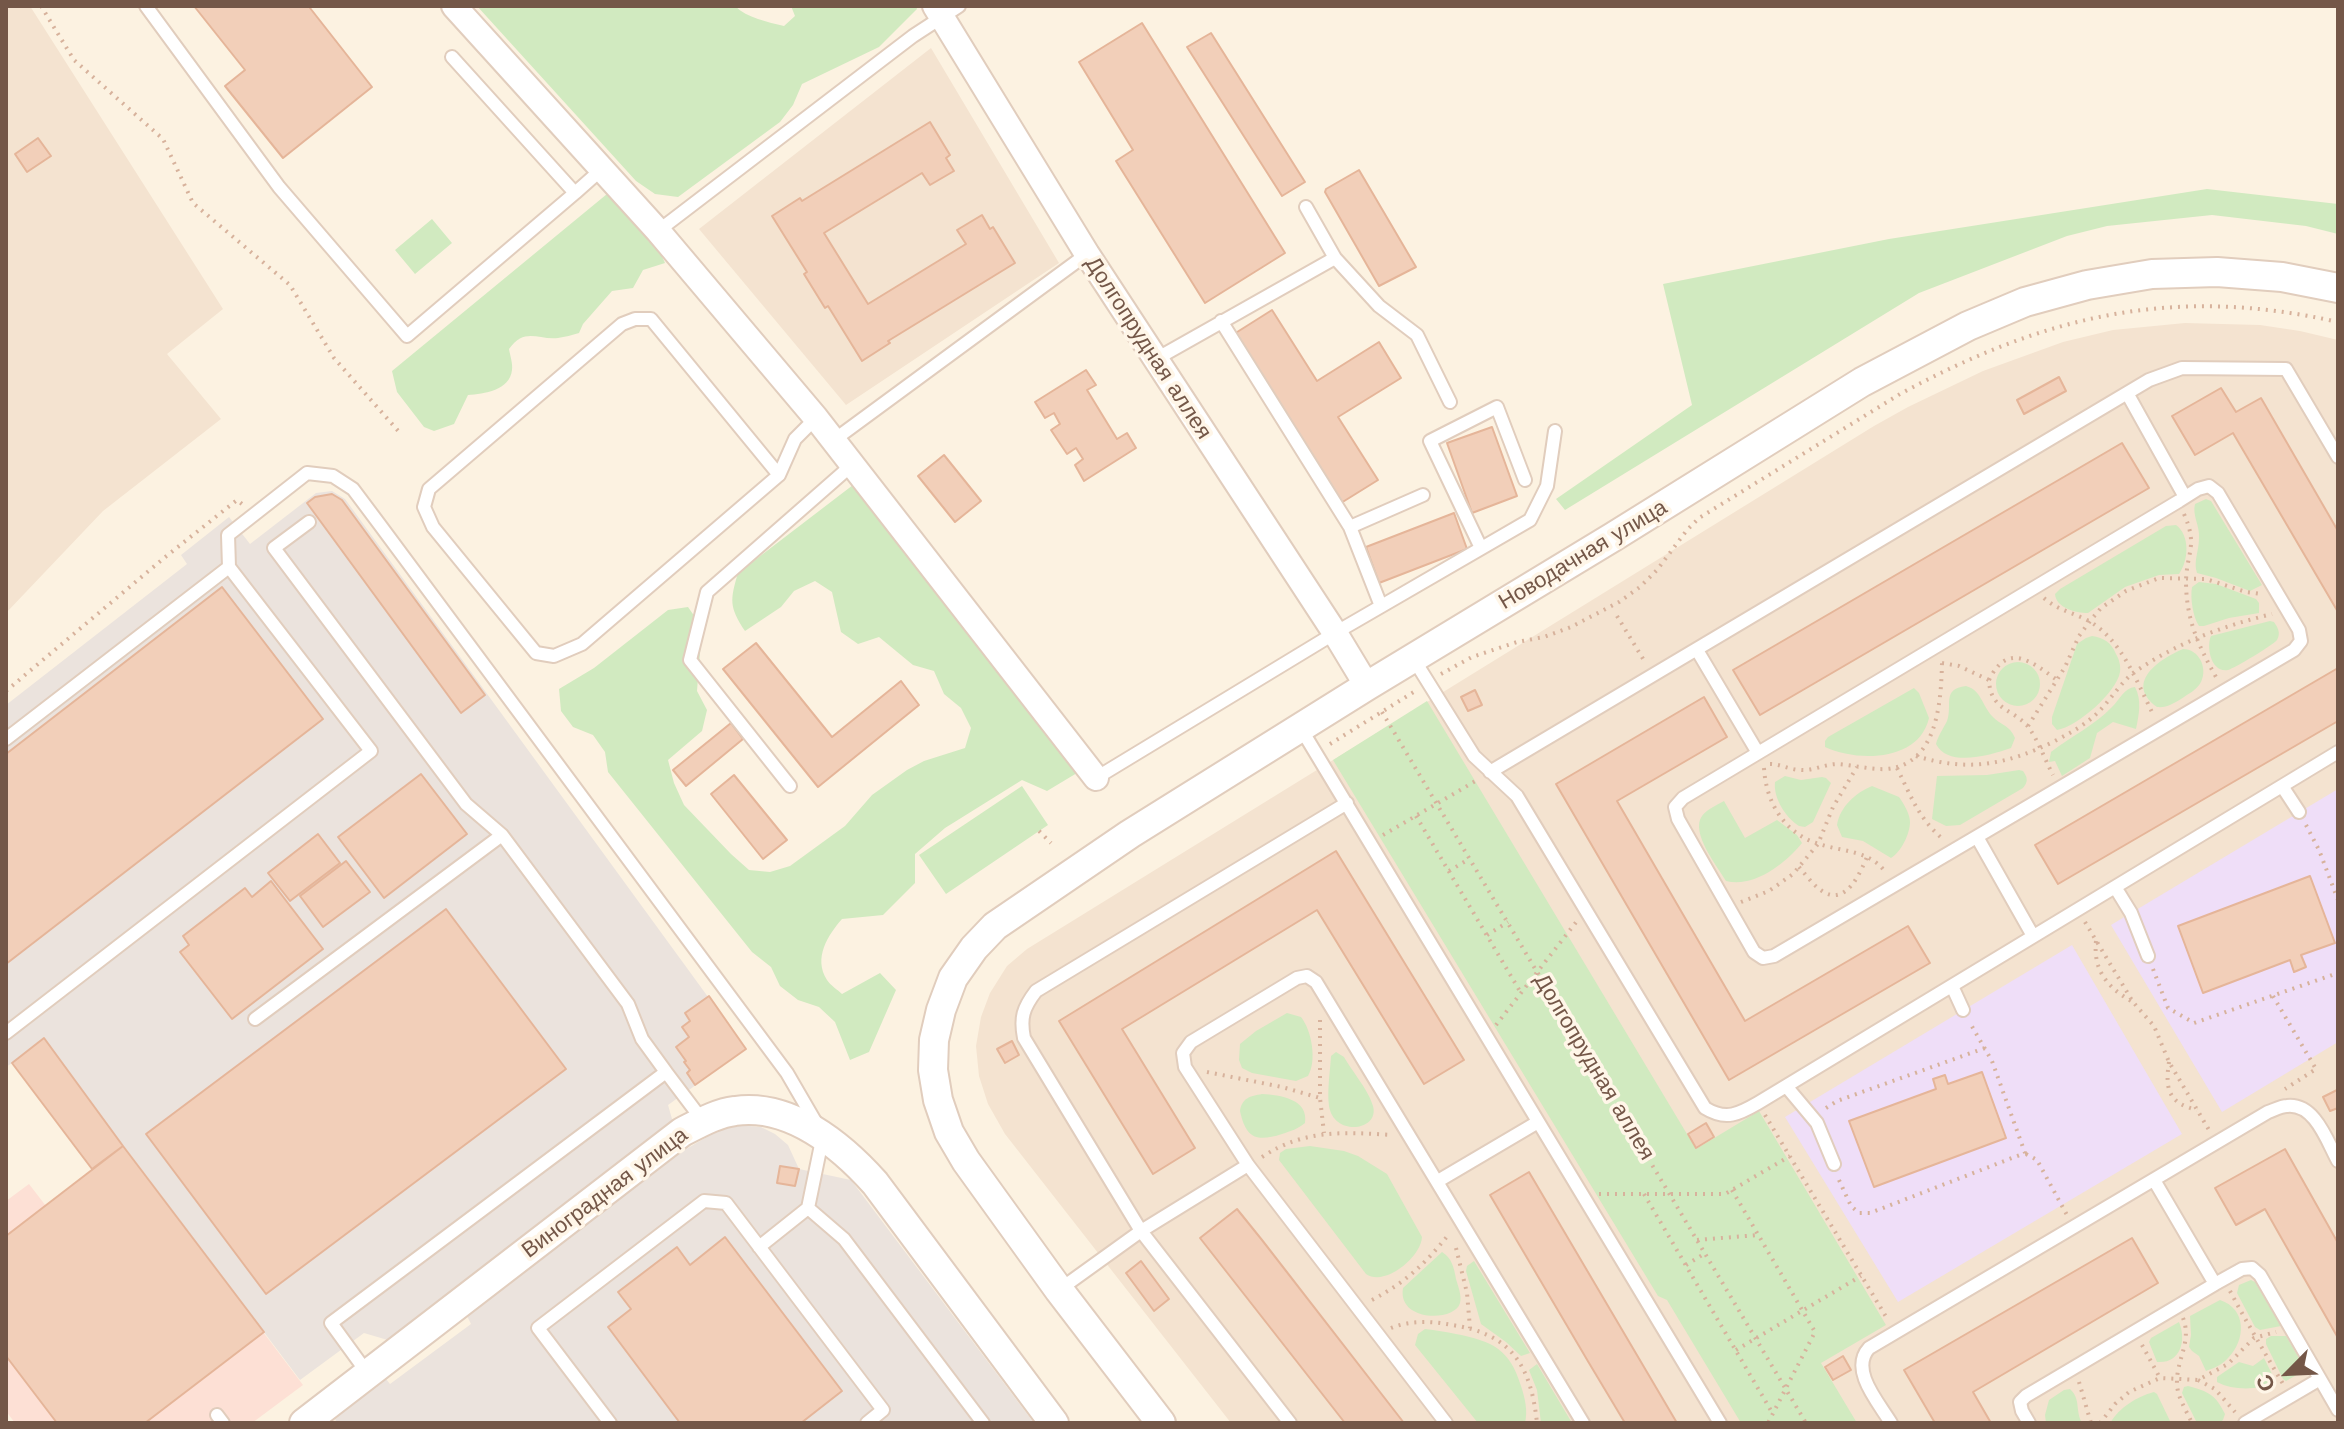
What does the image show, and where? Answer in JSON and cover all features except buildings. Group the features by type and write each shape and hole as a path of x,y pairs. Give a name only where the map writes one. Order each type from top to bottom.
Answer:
{"street":[{"path":"454,6 658,231 816,418 1096,778"},
{"name":"Долгопрудная аллея","path":"945,10 1087,254 1367,686"},
{"name":"Новодачная улица","path":"1161,1423 985,1188 949,1132 938,1100 933,1070 934,1040 953,978 974,948 995,926 1130,834 1300,727 1862,382 1968,326 2025,302 2087,285 2152,274 2217,272 2282,277 2338,288"},
{"name":"Виноградная улица","path":"304,1423 682,1132 733,1111 761,1110 793,1120 823,1135 855,1161 875,1183 1054,1423"}],"lane":[{"path":"146,6 279,187 407,336 602,169"},
{"path":"658,231 945,10"},
{"path":"452,57 575,193"},
{"path":"1306,207 1335,258 1379,306 1417,335 1450,402"},
{"path":"834,440 1087,254"},
{"path":"1156,359 1335,258"},
{"path":"779,475 651,319 635,319 622,324 429,489 424,507 433,527 536,653 554,656 582,644 779,475 795,439 816,418"},
{"path":"1221,321 1350,527 1381,606"},
{"path":"1490,772 2149,380 2182,368 2286,369 2338,457"},
{"path":"2127,393 2182,499"},
{"path":"1481,548 1430,441 1497,407 1525,480"},
{"path":"1096,778 1335,633 1530,520 1547,486 1555,431"},
{"path":"790,786 690,660 707,592 853,464"},
{"path":"6,1033 371,751 229,567 228,535 307,473 333,476 353,489 787,1073 823,1135 808,1208 759,1247"},
{"path":"2209,486 2218,493 2299,630 2301,641 2294,650 1774,956 1763,958 1754,952 1678,819 1675,807 1683,798 2182,499 2209,486"},
{"path":"1350,527 1423,495"},
{"path":"309,522 274,548 466,804 502,835 628,1004 642,1039 703,1121"},
{"path":"6,739 229,567"},
{"path":"1697,650 1758,753"},
{"path":"1413,658 1474,756 1517,796 1705,1108 1716,1115 1729,1116 1743,1112 2338,752"},
{"path":"1300,727 1720,1423"},
{"path":"2282,786 2299,812"},
{"path":"1290,1423 1141,1231 1024,1038 1021,1022 1025,1005 1036,991 1347,803"},
{"path":"255,1019 502,835"},
{"path":"1977,837 2033,936"},
{"path":"2115,887 2131,913 2148,956"},
{"path":"1446,1423 1248,1165 1185,1067 1183,1053 1191,1042 1297,978 1307,976 1316,982 1583,1423"},
{"path":"1952,986 1963,1010"},
{"path":"368,1374 331,1323 666,1072"},
{"path":"1786,1086 1817,1123 1834,1164"},
{"path":"1891,1423 1864,1376 1862,1355 1869,1348 2268,1112 2286,1106 2301,1107 2314,1117 2338,1161"},
{"path":"1438,1181 1538,1122"},
{"path":"1059,1290 1141,1231 1248,1165"},
{"path":"2154,1180 2220,1282"},
{"path":"610,1423 538,1328 704,1201 726,1203 883,1410 867,1423"},
{"path":"808,1208 844,1239 983,1423"},
{"path":"2029,1423 2020,1402 2026,1396 2242,1269 2252,1268 2260,1275 2338,1410"},
{"path":"2245,1423 2320,1379"}],"path":[{"path":"41,6 74,60 163,139 193,203 290,285 334,358 400,433"},
{"path":"1316,753 1472,657 1505,645 1544,637 1597,615 1640,587 1699,518 1900,394 1933,376 2017,340 2059,326 2146,308 2262,309 2338,322"},
{"path":"2182,499 2193,540 2186,579 2188,615 2224,691"},
{"path":"6,691 237,500 255,514"},
{"path":"2028,726 2057,680 2079,636 2101,608 2126,591 2159,578 2206,579 2257,595 2276,590"},
{"path":"2035,587 2054,607 2090,621 2112,641 2160,729"},
{"path":"1916,756 1957,765 1994,764 2018,758 2084,725 2132,673 2196,637 2234,623 2287,610"},
{"path":"1617,616 1653,676"},
{"path":"1893,885 1883,868 1867,857 1818,844 1791,829 1778,814 1767,791 1764,764 1779,764 1803,771 1839,764 1885,769 1909,762 1936,726 1942,663 1934,647"},
{"path":"2057,680 2030,661 2017,658 1998,666 1989,680 1993,697 2000,706 2028,726 2059,788"},
{"path":"1942,663 1959,666 1989,680"},
{"name":"Долгопрудная аллея","path":"1382,712 1806,1423"},
{"path":"1728,907 1769,891 1799,867 1818,844 1833,807 1857,767"},
{"path":"1896,767 1928,826 1956,849"},
{"path":"1371,843 1476,781"},
{"path":"2299,812 2319,850 2338,900"},
{"path":"1416,816 1521,993"},
{"path":"1039,831 1051,843"},
{"path":"1799,867 1821,890 1836,894 1845,892 1856,882 1867,857"},
{"path":"1449,871 1469,859"},
{"path":"2078,909 2133,1002 2154,1026 2169,1062 2216,1143"},
{"path":"1487,1036 1586,910"},
{"path":"1487,935 1508,922"},
{"path":"2096,939 2100,973 2112,989 2133,1002"},
{"path":"2148,956 2168,1008 2194,1023 2338,973"},
{"path":"2273,996 2316,1069 2281,1092 2286,1106"},
{"path":"1324,1133 1318,1026 1327,1000"},
{"path":"1963,1010 1992,1061 2025,1153 2037,1160 2073,1228"},
{"path":"1811,1117 1837,1101 1985,1048"},
{"path":"2169,1062 2166,1078 2171,1094 2179,1105 2197,1110"},
{"path":"1185,1067 1320,1098"},
{"path":"1758,1103 1896,1332"},
{"path":"1248,1165 1299,1139 1324,1133 1410,1136"},
{"path":"1834,1164 1851,1206 1859,1213 1870,1213 2025,1153"},
{"path":"1582,1194 1725,1194 1790,1156"},
{"path":"1732,1190 1815,1332 1768,1423"},
{"path":"1644,1194 1773,1414"},
{"path":"1357,1307 1407,1279 1422,1266 1461,1219"},
{"path":"1449,1233 1459,1256 1470,1328"},
{"path":"1697,1240 1758,1235"},
{"path":"1686,1265 1705,1254"},
{"path":"1736,1350 1861,1275"},
{"path":"2220,1282 2290,1397"},
{"path":"2177,1307 2186,1325 2176,1379 2177,1390 2192,1423"},
{"path":"1378,1334 1401,1324 1435,1322 1470,1328 1496,1340 1522,1365 1533,1389 1537,1423"},
{"path":"2198,1380 2228,1364 2254,1338 2289,1326"},
{"path":"2135,1332 2160,1378"},
{"path":"2073,1368 2091,1423"},
{"path":"2100,1423 2129,1392 2160,1378 2198,1380 2215,1389 2235,1412"}],"shaded area":[{"path":"6,6 30,6 223,309 167,354 221,419 103,511 6,613"},
{"path":"931,48 1059,263 846,405 699,229"},
{"path":"2185,323 2260,325 2338,340 2338,1423 1231,1423 1005,1134 988,1104 979,1076 976,1046 981,1017 990,993 1007,966 1027,949 1908,407 1983,371 2063,342 2113,330"},
{"path":"332,491 345,499 746,1049 668,1105 674,1126 391,1341 364,1333 300,1380 124,1146 92,1169 12,1063 6,1067 6,705 187,564 181,555 229,517 250,544 316,493"},
{"path":"2338,789 2338,1042 2222,1112 2111,925"},
{"path":"2072,945 2182,1134 1898,1302 1785,1117"},
{"path":"737,1125 761,1127 775,1134 788,1145 799,1169 851,1180 1034,1423 338,1423 334,1418 386,1379 390,1384 471,1324 467,1316 683,1151 720,1129"},
{"path":"123,1146 303,1385 252,1423 15,1423 6,1411 6,1201 29,1184 46,1206"}],"green space":[{"path":"477,6 735,6 752,17 784,26 795,16 791,6 916,6 917,9 879,47 802,84 793,105 780,122 678,197 655,194 636,181"},
{"path":"2207,189 2338,204 2338,234 2306,226 2212,215 2107,226 2067,236 1919,293 1565,510 1556,499 1692,405 1663,284 1889,239"},
{"path":"607,194 616,198 657,245 665,263 643,270 633,288 612,291 583,324 579,333 558,338 520,338 509,349 512,368 507,382 488,392 468,395 454,424 434,431 424,427 397,392 392,371"},
{"path":"432,219 452,243 415,274 395,250"},
{"path":"853,485 1077,773 1047,791 1022,780 945,828 915,854 915,883 883,915 842,919 837,925 822,955 823,972 828,982 842,994 880,973 896,990 869,1052 850,1060 835,1022 819,1007 798,1000 780,986 771,967 752,952 608,772 605,752 593,735 573,727 561,711 559,689 594,668 668,610 688,607 702,627 697,691 707,710 702,731 668,760 684,805 749,870 770,872 790,866 845,826 872,795 907,770 965,748 971,728 961,708 944,694 934,671 913,665 879,637 858,644 841,632 832,592 815,581 794,591 781,607 745,631 736,616 732,597 738,573"},
{"path":"2206,499 2211,501 2262,585 2250,591 2197,573 2199,534 2194,508 2195,504"},
{"path":"2176,525 2186,541 2185,562 2179,574 2159,575 2125,587 2088,613 2067,609 2056,599 2055,594 2060,589 2166,526"},
{"path":"2199,582 2216,584 2256,599 2259,613 2199,626 2191,596 2192,587"},
{"path":"2274,622 2278,631 2274,643 2228,670 2217,668 2210,652 2211,636"},
{"path":"2092,636 2107,641 2114,650 2120,672 2112,689 2095,707 2075,722 2057,730 2052,724 2052,717 2077,644"},
{"path":"2183,649 2194,652 2201,660 2201,682 2195,690 2175,702 2157,707 2148,698 2144,681 2156,665"},
{"path":"2018,662 2033,669 2040,684 2033,699 2018,706 2003,699 1996,684 2003,669"},
{"path":"1966,686 1978,694 1992,716 2013,734 2015,738 2011,748 1960,758 1950,756 1936,744 1949,715 1949,699 1953,690"},
{"path":"2135,687 2139,702 2136,729 2113,722 2097,733 2090,758 2062,776 2055,761 2049,762 2051,752 2098,720 2125,692"},
{"path":"1914,688 1929,718 1923,732 1913,743 1885,755 1869,756 1825,747 1828,737"},
{"path":"1427,701 1696,1149 1759,1111 1886,1325 1821,1363 1857,1423 1741,1423 1667,1300 1658,1296 1333,760"},
{"path":"2019,770 2027,778 2023,788 1960,825 1946,826 1932,819 1937,776 1987,775"},
{"path":"1785,776 1801,780 1822,777 1831,783 1813,822 1805,827 1789,818 1778,801 1775,782"},
{"path":"1022,786 1048,825 946,894 919,855"},
{"path":"1872,786 1899,797 1909,816 1907,837 1891,858 1863,841 1842,837 1837,825 1849,801"},
{"path":"1724,801 1745,838 1777,820 1797,835 1802,843 1787,859 1758,878 1726,881 1699,831 1702,816"},
{"path":"1287,1013 1301,1017 1308,1030 1313,1054 1308,1076 1296,1081 1252,1073 1242,1068 1240,1044"},
{"path":"1336,1052 1344,1057 1371,1100 1373,1114 1370,1121 1363,1125 1356,1127 1339,1123 1329,1106 1331,1056"},
{"path":"1262,1094 1285,1097 1298,1104 1305,1115 1305,1123 1294,1130 1266,1138 1249,1133 1240,1111 1247,1098"},
{"path":"1310,1146 1358,1156 1387,1174 1422,1237 1416,1253 1401,1268 1383,1277 1366,1274 1279,1160 1280,1153 1286,1149"},
{"path":"1442,1252 1453,1267 1460,1303 1456,1309 1438,1316 1417,1313 1404,1299 1403,1288"},
{"path":"1474,1261 1530,1353 1521,1356 1481,1324 1466,1271"},
{"path":"2251,1280 2281,1326 2260,1330 2255,1327 2237,1293 2239,1285"},
{"path":"2220,1300 2235,1310 2241,1326 2240,1334 2228,1358 2206,1371 2199,1356 2189,1347 2190,1316"},
{"path":"2179,1322 2182,1337 2180,1350 2171,1359 2157,1362 2149,1342 2151,1338"},
{"path":"1425,1329 1480,1340 1505,1355 1517,1373 1526,1409 1525,1423 1478,1423 1415,1345 1418,1334"},
{"path":"2286,1336 2303,1365 2302,1372 2286,1381 2283,1379 2266,1344 2266,1339"},
{"path":"2264,1358 2275,1380 2274,1385 2245,1388 2217,1382 2217,1377 2239,1362 2253,1366"},
{"path":"1537,1364 1572,1423 1541,1423 1537,1390 1529,1370"},
{"path":"2188,1386 2214,1398 2225,1414 2223,1420 2219,1423 2197,1423 2182,1393"},
{"path":"2070,1389 2076,1397 2082,1423 2046,1423 2049,1400"},
{"path":"2154,1392 2171,1423 2110,1423 2129,1403"}]}
